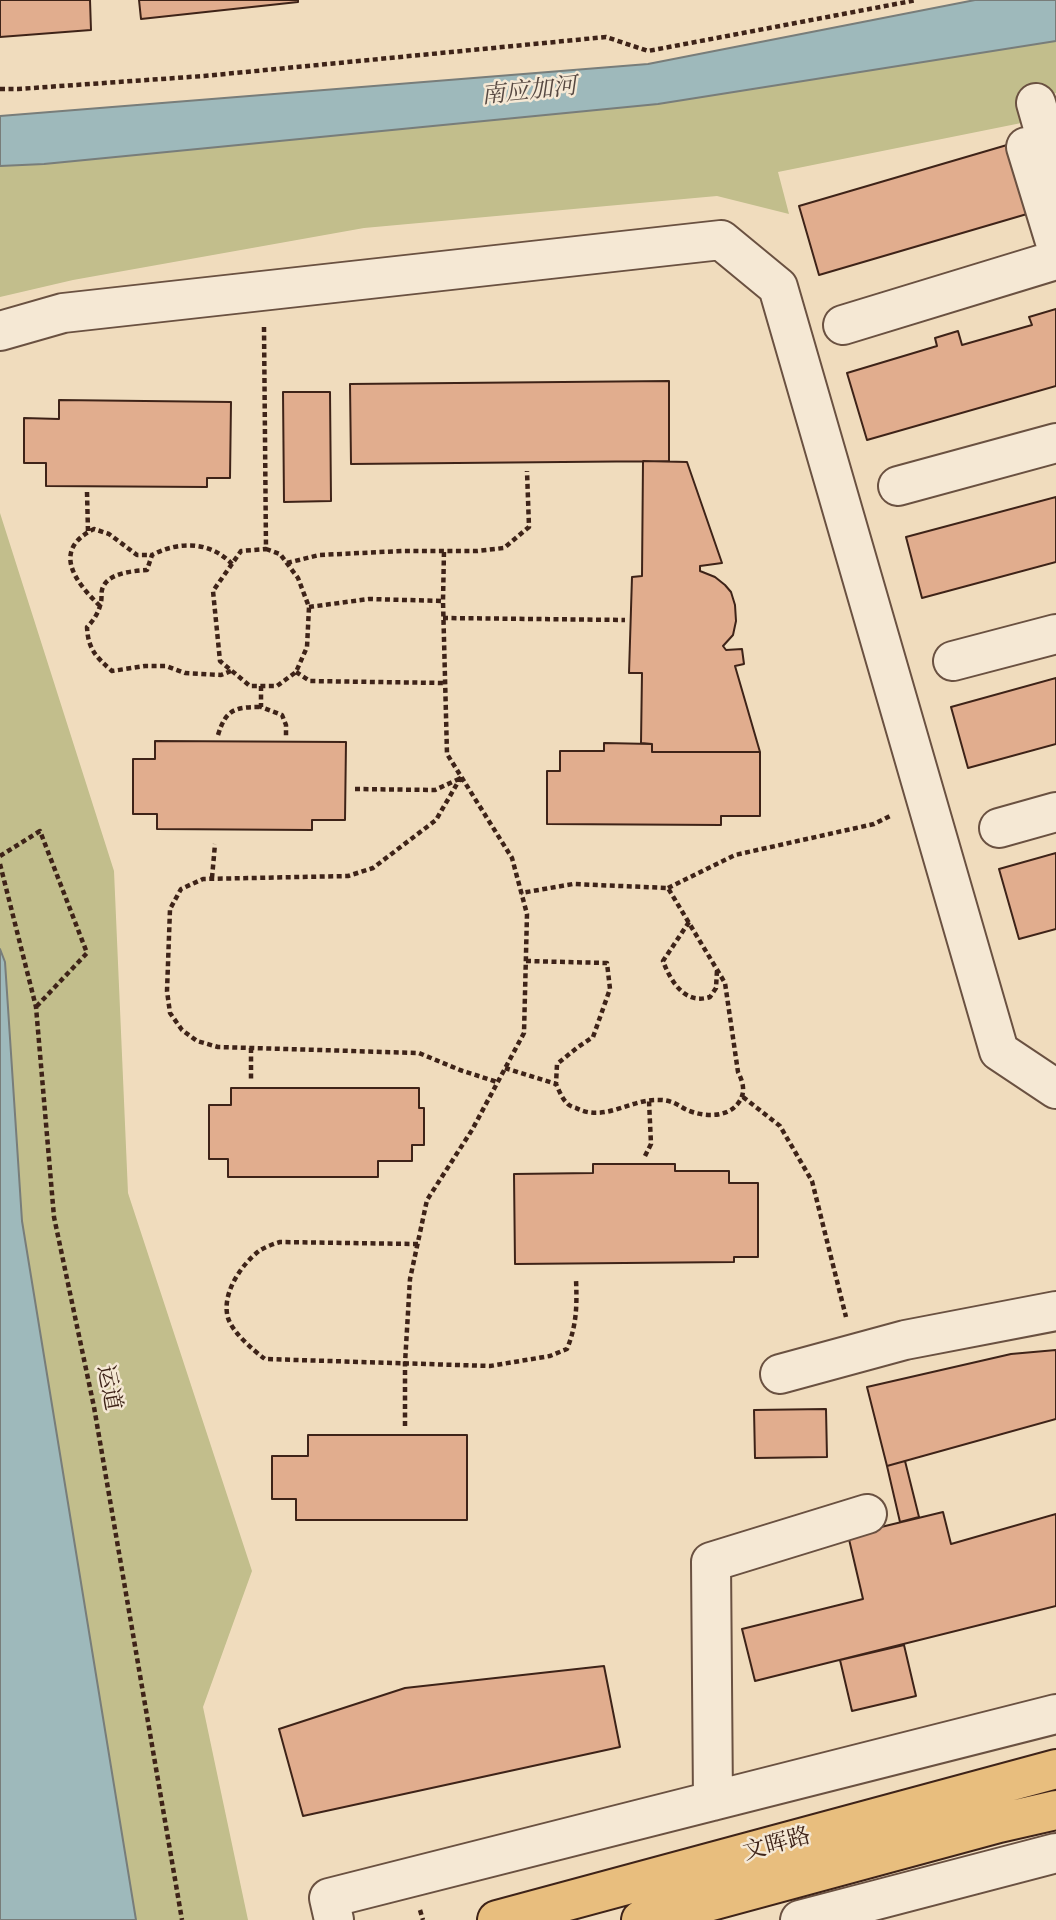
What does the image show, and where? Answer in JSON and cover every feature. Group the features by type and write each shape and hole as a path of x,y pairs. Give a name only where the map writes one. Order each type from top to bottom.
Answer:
{"main road":[{"name":"文晖路","path":"497,1920 1056,1769"},
{"name":"文晖路","path":"641,1920 1056,1810"}],"street":[{"path":"1036,103 1056,173"},
{"path":"1026,148 1056,245"},
{"path":"0,331 63,313 721,240 778,287 999,1051 1056,1089"},
{"path":"843,325 1056,260"},
{"path":"898,486 1056,443"},
{"path":"953,661 1056,634"},
{"path":"999,828 1056,812"},
{"path":"780,1374 905,1340 1056,1311"},
{"path":"713,1801 711,1562 867,1514"},
{"path":"334,1920 329,1898 1056,1714"},
{"path":"800,1920 1044,1856"}],"path":[{"path":"0,89 204,76 607,37 648,51 917,0"},
{"path":"264,291 266,550"},
{"path":"287,563 319,555 504,548 529,527 527,471"},
{"path":"88,492 88,532"},
{"path":"100,606 84,591 70,565 70,554 80,535 94,529 109,534 137,555 152,555 177,545 194,545 210,549 232,564"},
{"path":"266,550 280,554 287,563 298,578 309,607 307,647 296,672 277,686 250,686 220,662 213,591 242,551 266,550"},
{"path":"405,1426 405,1363 410,1279 427,1200 472,1130 524,1033 527,914 512,858 447,754 444,551"},
{"path":"152,555 147,570 127,572 107,581 102,589 96,618 88,627 88,642 97,658 112,671 145,666 166,666 185,673 221,675 231,671"},
{"path":"309,607 369,599 443,601"},
{"path":"443,618 625,620"},
{"path":"296,672 310,681 445,683"},
{"path":"261,686 261,707"},
{"path":"218,735 227,714 245,707 261,707 282,715 286,725 286,737"},
{"path":"355,789 435,790 461,777"},
{"path":"461,777 436,820 373,868 348,876 212,878 181,889 170,909 167,992 170,1013 182,1030 197,1041 218,1047 419,1053 497,1082"},
{"path":"521,893 573,884 668,888 735,855 874,824 892,815"},
{"path":"0,856 40,831 87,953 36,1007"},
{"path":"212,878 215,844"},
{"name":"运道","path":"0,864 36,1007 54,1217 94,1407 182,1920"},
{"path":"526,961 607,963 610,989 593,1037 557,1064 556,1084 567,1103 583,1112 599,1114 659,1099 706,1114 722,1114 735,1108 743,1097 743,1084 738,1072 725,983 668,888"},
{"path":"688,922 663,961 670,979 684,993 700,1000 710,997 716,988 717,970"},
{"path":"251,1048 251,1082"},
{"path":"505,1068 556,1084"},
{"path":"743,1097 780,1126 812,1181 856,1353"},
{"path":"645,1156 651,1144 649,1101"},
{"path":"418,1244 280,1241 260,1250 238,1273 228,1294 228,1319 246,1344 265,1359 490,1366 550,1356 567,1349 577,1315 576,1279"}],"shaded area":[{"path":"1056,41 1056,93 1052,94 1056,116 778,172 789,214 717,196 364,228 73,280 0,297 0,166 44,164 658,104"},
{"path":"0,513 114,871 128,1193 252,1571 203,1707 248,1920 136,1920 22,1221 5,963 0,949"}],"water":[{"name":"南应加河","path":"975,0 1056,0 1056,41 658,104 44,164 0,166 0,116 648,64"},
{"path":"0,949 5,962 22,1221 136,1920 0,1920"}],"building":[{"path":"0,0 90,0 91,30 0,37"},
{"path":"139,0 298,0 298,2 141,19"},
{"path":"1007,145 1027,214 819,275 799,206"},
{"path":"1056,309 1056,386 867,440 847,373 937,346 935,338 958,331 962,345 1032,325 1029,317"},
{"path":"669,381 669,461 351,464 350,384"},
{"path":"283,392 330,392 331,501 284,502"},
{"path":"59,400 231,402 230,478 207,478 207,487 46,486 46,463 24,463 24,418 59,419"},
{"path":"643,461 687,462 722,563 700,566 700,571 715,577 731,592 736,621 733,635 723,646 726,650 742,649 744,664 735,666 760,752 652,752 652,744 641,743 642,673 629,673 632,577 642,576"},
{"path":"1056,497 1056,562 922,598 906,537"},
{"path":"1056,678 1056,744 968,768 951,707"},
{"path":"155,741 346,742 345,820 312,820 312,830 157,829 157,814 133,814 133,759 155,759"},
{"path":"604,743 652,744 652,752 760,752 760,816 721,816 721,825 547,824 547,771 560,771 560,751 604,751"},
{"path":"1056,853 1056,929 1019,939 999,869"},
{"path":"231,1088 419,1088 419,1108 424,1108 424,1145 412,1145 412,1161 378,1161 378,1177 228,1177 228,1159 209,1159 209,1105 231,1105"},
{"path":"593,1164 675,1164 675,1171 729,1171 729,1183 758,1183 758,1257 734,1257 734,1262 515,1264 514,1174 593,1173"},
{"path":"1056,1350 1056,1419 887,1466 867,1387 1011,1354"},
{"path":"826,1409 827,1457 755,1458 754,1410"},
{"path":"308,1435 467,1435 467,1520 296,1520 296,1499 272,1499 272,1456 308,1456"},
{"path":"905,1461 919,1517 900,1522 887,1466"},
{"path":"943,1512 951,1544 1056,1514 1056,1606 755,1681 742,1629 863,1599 848,1535"},
{"path":"904,1645 916,1696 852,1711 840,1660"},
{"path":"604,1666 620,1747 303,1816 279,1729 405,1688"}]}
